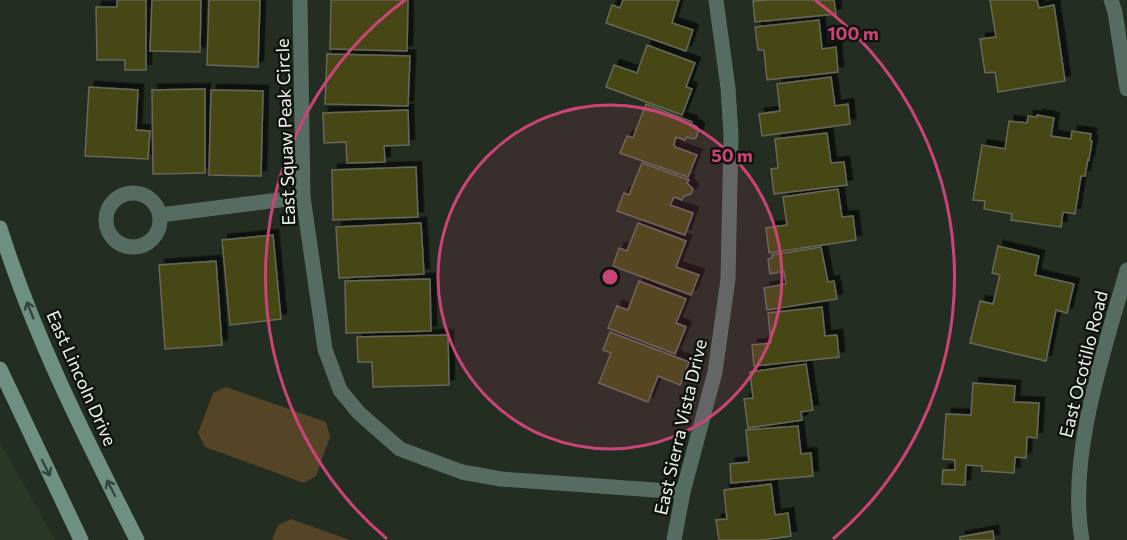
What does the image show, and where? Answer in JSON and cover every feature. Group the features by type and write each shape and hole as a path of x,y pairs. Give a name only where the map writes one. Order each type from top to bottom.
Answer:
{"main road":[{"name":"East Lincoln Drive","path":"0,228 9,258 55,371 137,540"},
{"path":"0,369 81,540"}],"street":[{"name":"East Squaw Peak Circle","path":"300,0 303,197 325,349 340,390 358,413 400,449 462,472 501,479 683,492"},
{"name":"East Sierra Vista Drive","path":"674,540 683,492 715,372 728,279 731,135 728,88 716,0"},
{"path":"1111,0 1127,89"},
{"path":"160,214 303,197"},
{"name":"East Ocotillo Road","path":"1082,540 1078,520 1083,440 1104,350 1127,270"}],"shaded area":[{"path":"226,387 326,422 330,437 316,476 304,483 205,447 198,433 213,393"},
{"path":"0,442 55,540 0,540"},
{"path":"291,519 350,540 272,540 278,525"}],"building":[{"path":"117,0 146,0 146,70 125,70 125,60 97,60 96,7 117,7"},
{"path":"152,0 201,0 200,52 150,51"},
{"path":"209,0 260,0 258,67 207,65"},
{"path":"331,0 408,0 407,51 330,49"},
{"path":"623,0 679,0 672,23 693,30 686,51 606,23 612,5 620,8"},
{"path":"834,0 836,14 755,22 753,1"},
{"path":"990,0 1037,0 1039,8 1054,5 1065,81 998,92 995,72 985,73 980,39 996,37"},
{"path":"819,20 822,49 836,47 838,72 767,80 764,50 758,50 755,27"},
{"path":"647,45 695,63 686,87 692,89 682,115 606,87 614,65 637,73"},
{"path":"327,54 410,56 408,106 325,104"},
{"path":"831,77 835,106 848,104 850,124 762,136 759,114 780,111 777,84"},
{"path":"89,87 138,90 136,130 150,131 148,159 85,156"},
{"path":"205,89 205,173 153,174 152,90"},
{"path":"211,90 263,91 261,176 209,175"},
{"path":"646,104 692,122 691,124 699,130 696,138 687,137 685,140 676,137 674,144 675,147 697,155 688,177 620,153 627,136 633,138"},
{"path":"408,110 409,145 384,146 385,162 347,163 346,142 324,143 323,113"},
{"path":"1037,115 1054,118 1051,136 1071,139 1072,131 1091,134 1089,160 1085,176 1081,176 1075,214 1063,212 1061,227 1011,220 1012,214 984,209 985,201 973,200 982,145 1005,149 1009,121 1027,123 1028,116 1037,117"},
{"path":"827,133 831,163 844,162 847,185 774,194 771,169 778,168 775,139"},
{"path":"642,163 689,180 687,183 693,189 691,194 684,196 682,200 674,197 670,205 693,213 685,235 617,211 624,193 629,195"},
{"path":"416,167 418,217 333,220 332,170"},
{"path":"838,189 842,217 853,216 856,240 769,253 766,228 787,225 783,197"},
{"path":"421,223 424,274 339,278 336,227"},
{"path":"638,223 686,241 676,267 699,275 691,295 613,266 619,248 627,251"},
{"path":"273,235 281,319 230,325 222,240"},
{"path":"998,246 1039,256 1035,275 1074,284 1067,313 1056,310 1046,361 970,343 980,301 993,304 1000,275 992,273"},
{"path":"821,247 828,282 834,281 837,299 767,310 764,288 786,284 784,271 770,274 768,259 772,258 772,255"},
{"path":"216,261 222,345 165,349 159,265"},
{"path":"430,279 431,331 346,333 345,281"},
{"path":"639,281 686,299 676,323 686,327 675,354 608,328 617,306 628,310"},
{"path":"822,307 825,336 837,335 839,357 754,366 752,345 771,343 768,313"},
{"path":"610,332 689,362 680,385 658,376 648,402 599,383 611,353 603,350"},
{"path":"448,335 449,385 373,387 372,362 358,362 357,337"},
{"path":"806,364 813,410 801,412 802,420 748,428 744,399 753,398 750,372"},
{"path":"973,383 1015,386 1014,402 1039,403 1037,438 1027,437 1026,458 1015,457 1014,473 982,471 982,466 966,465 965,485 942,484 943,470 955,470 955,460 943,459 946,414 971,415"},
{"path":"798,426 801,454 811,453 813,476 731,483 730,464 749,462 746,430"},
{"path":"771,484 775,515 788,513 791,536 763,540 719,540 716,520 727,519 724,490"},
{"path":"993,531 994,540 960,540 960,537"}]}
